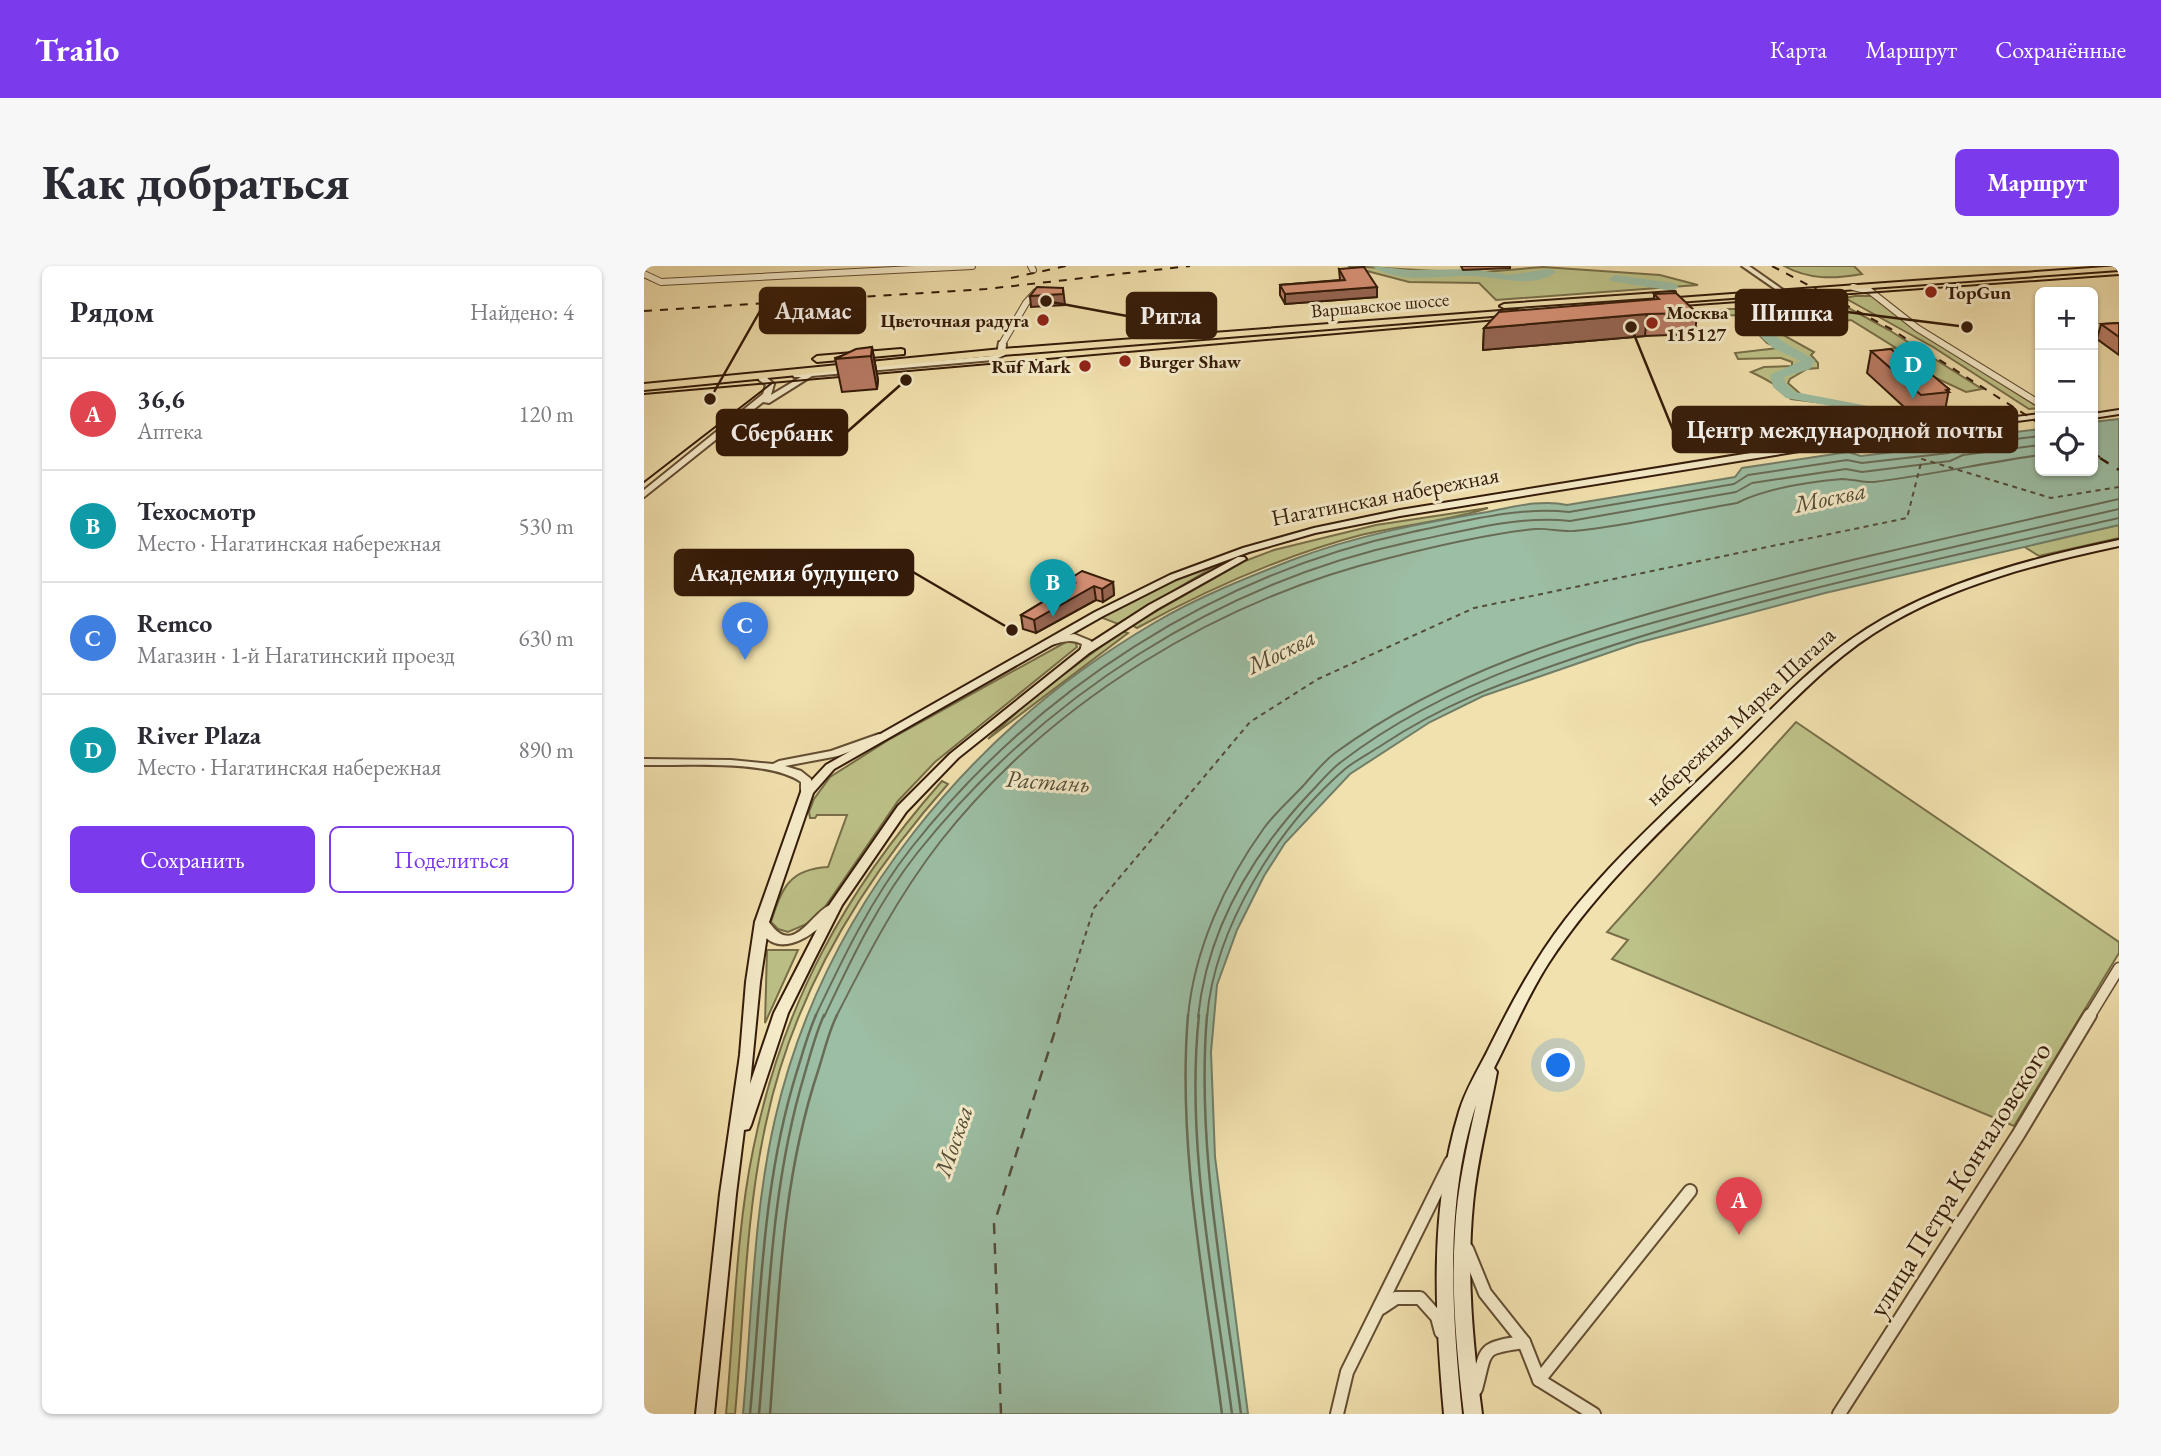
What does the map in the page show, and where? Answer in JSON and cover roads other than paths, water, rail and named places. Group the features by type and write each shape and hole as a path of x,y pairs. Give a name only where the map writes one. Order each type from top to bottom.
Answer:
{"main road":[{"path":"1747,266 1779,289"},
{"name":"Варшавское шоссе","path":"644,380 810,360 1002,348 2072,266"},
{"name":"Варшавское шоссе","path":"1779,289 1873,288 2119,268"},
{"name":"Варшавское шоссе","path":"644,387 814,371 1002,348"},
{"path":"709,380 762,378 814,371"},
{"path":"644,494 753,408 814,371"},
{"path":"753,408 769,391 770,384 762,378"},
{"path":"2098,412 2119,410"},
{"name":"Нагатинская набережная","path":"705,1414 752,982 762,922 807,792 830,768 879,736 1099,614 1173,577 1235,554 1321,529 1400,513 1800,448 2032,421"},
{"name":"Нагатинская набережная","path":"735,1152 781,1013 836,904 882,835 936,771 1085,651 1213,572 1270,548 1318,534 1827,448 2032,421"},
{"name":"набережная Марка Шагала","path":"1453,1414 1447,1354 1445,1260 1457,1153 1466,1111 1506,1023 1536,968 1596,888 1838,654 1882,623 1954,589 2046,560 2119,543"},
{"path":"1051,642 1067,637 1080,638 1087,643 1085,651"},
{"path":"761,765 834,754 879,736"},
{"path":"644,762 761,765 800,772 807,781 807,792"},
{"path":"762,922 770,935 792,939 810,931 836,904"},
{"name":"набережная Марка Шагала","path":"1473,1413 1462,1304 1463,1235 1471,1163 1493,1054"}],"street":[{"path":"644,274 661,282 972,266"},
{"path":"1873,288 1917,327 2035,401"},
{"path":"1002,348 1028,298 1036,292"},
{"name":"улица Петра Кончаловского","path":"1839,1414 2018,1135 2119,968"},
{"path":"1338,1414 1347,1372 1381,1308 1434,1192 1457,1153"},
{"path":"1539,1380 1690,1191"},
{"path":"1463,1235 1485,1293 1524,1342 1539,1380 1594,1414"},
{"path":"1381,1308 1396,1298 1420,1298 1437,1317 1447,1354"},
{"path":"1473,1413 1480,1369 1486,1351 1493,1346 1524,1342"}],"water":[{"path":"2119,419 2119,525 1825,593 1637,643 1483,696 1430,722 1350,774 1285,843 1264,876 1237,930 1217,985 1211,1052 1215,1157 1248,1414 743,1414 754,1265 768,1155 775,1119 798,1042 829,968 867,898 914,833 966,772 1024,717 1087,667 1154,623 1222,588 1315,551 1388,531 1527,504 1567,505 1735,477 1742,468 1848,452 1861,456 1951,445 1941,441 2035,430 2035,476 2098,476 2098,421"}],"waterway":[{"path":"1378,266 1410,274 1473,272 1509,279 1550,272"},
{"path":"1615,279 1673,287"},
{"path":"1758,312 1751,321 1778,345 1808,360 1805,366 1777,375 1778,384 1791,395 1900,416"}],"tram line":[{"path":"1669,307 2119,275"},
{"path":"644,394 1509,319"},
{"path":"644,482 772,383"}],"railway":[{"path":"1011,278 1066,266"},
{"path":"644,311 986,289 1190,266"},
{"path":"1772,266 1891,329 2035,421"},
{"path":"2098,456 2103,459"},
{"path":"2100,458 2119,470"}],"place":[{"name":"TopGun","path":"1931,292"},
{"name":"Ригла","path":"1046,301"},
{"name":"Цветочная радуга","path":"1043,320"},
{"name":"Москва 115127","path":"1652,323"},
{"name":"Центр международной почты","path":"1631,327"},
{"name":"Шишка","path":"1967,327"},
{"name":"Burger Shaw","path":"1125,361"},
{"name":"Ruf Mark","path":"1085,366"},
{"name":"Сбербанк","path":"906,380"},
{"name":"Адамас","path":"710,399"},
{"name":"River Plaza","path":"1913,399"},
{"name":"Техосмотр","path":"1053,617"},
{"name":"Академия будущего","path":"1012,630"},
{"name":"Remco","path":"745,660"},
{"name":"36,6","path":"1739,1235"}],"water label":[{"name":"Москва","path":"1830,497"},
{"name":"Москва","path":"1281,651"},
{"name":"Растань","path":"1048,781"},
{"name":"Москва","path":"953,1141"}]}
